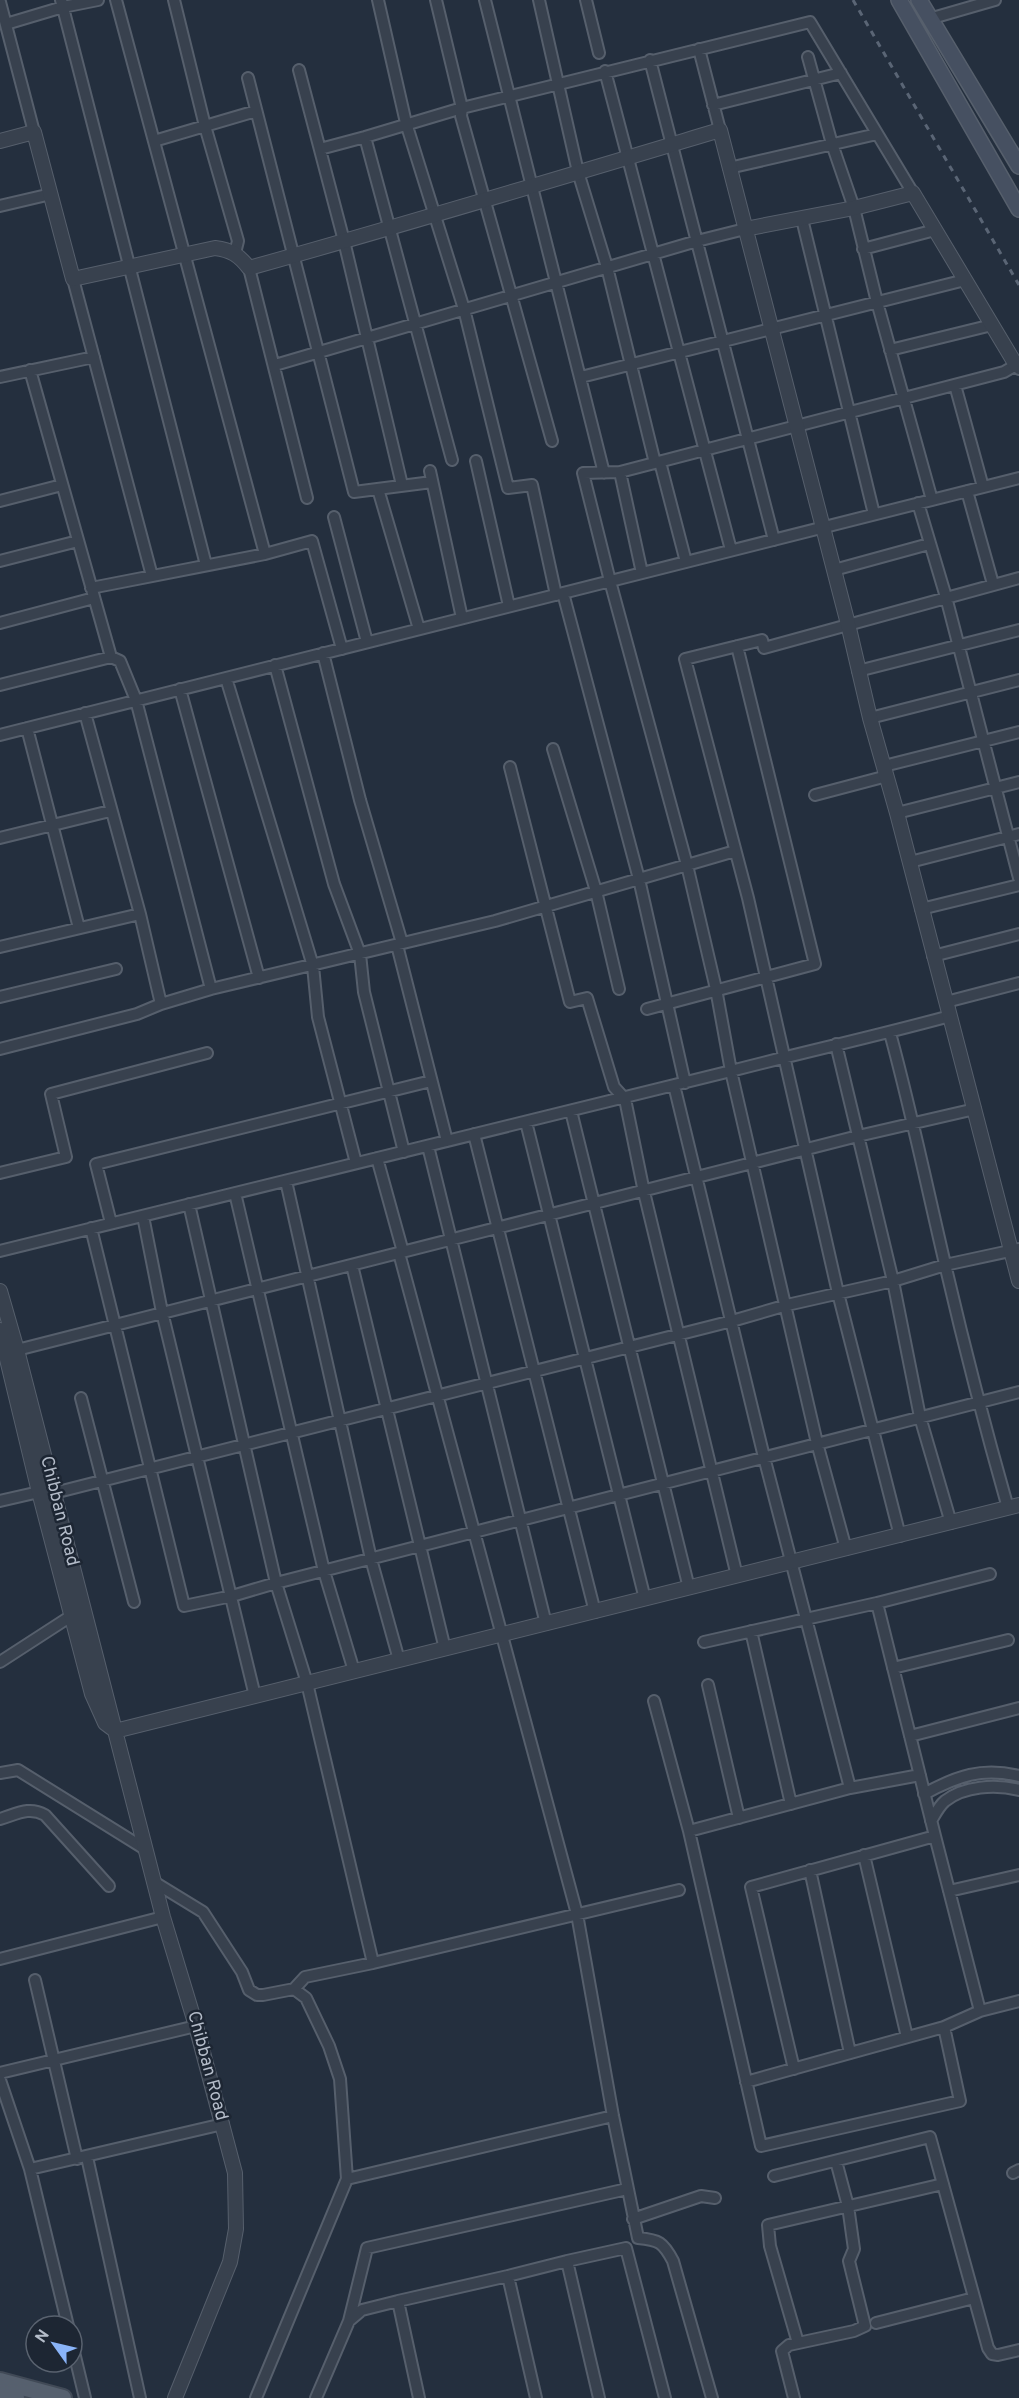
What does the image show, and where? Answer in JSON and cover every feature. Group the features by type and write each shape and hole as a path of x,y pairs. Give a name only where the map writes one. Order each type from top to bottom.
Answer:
{"main road":[{"path":"899,0 1019,209"},
{"path":"919,0 1019,166"},
{"path":"0,2381 63,2398"},
{"path":"0,2394 14,2398"}],"street":[{"path":"6,24 62,3 98,0"},
{"path":"116,0 265,554"},
{"path":"174,0 205,126 238,241 235,253"},
{"path":"378,0 406,123 464,309 508,488 532,485 639,879 668,1004 679,1084 697,1178 764,1457 850,1788"},
{"path":"436,0 462,108 461,116 552,441"},
{"path":"485,0 604,473"},
{"path":"538,0 578,172 607,267 631,364 686,562"},
{"path":"586,0 599,53"},
{"path":"929,19 995,0"},
{"path":"0,2 152,576"},
{"path":"62,3 206,565"},
{"path":"320,149 462,108 810,22 1018,366 1004,372 658,463 620,472 583,473 609,581 687,865 716,989 731,1071 818,1443 846,1550"},
{"path":"699,49 848,624 870,718 910,862 933,956 1015,1250 1019,1281"},
{"path":"808,57 832,144 854,208 877,302 932,500"},
{"path":"650,60 774,540"},
{"path":"299,70 344,241 402,485"},
{"path":"605,71 731,550"},
{"path":"713,105 841,73"},
{"path":"248,78 354,492 432,482"},
{"path":"154,141 256,111"},
{"path":"249,268 434,214 484,202 720,130"},
{"path":"0,141 34,132"},
{"path":"729,168 877,134"},
{"path":"365,137 452,460"},
{"path":"274,365 697,241 745,229 854,208 912,193"},
{"path":"0,206 51,194"},
{"path":"802,219 874,514"},
{"path":"863,249 935,230"},
{"path":"73,279 215,248 235,253 249,268 307,498"},
{"path":"580,377 965,280"},
{"path":"890,350 992,326"},
{"path":"0,376 94,357"},
{"path":"30,370 111,657"},
{"path":"955,385 983,487"},
{"path":"476,461 509,606"},
{"path":"430,471 462,618"},
{"path":"620,472 642,573"},
{"path":"0,735 1019,478"},
{"path":"0,501 62,485"},
{"path":"378,489 419,629"},
{"path":"967,491 993,584"},
{"path":"918,503 946,597 982,740 996,788 1014,835 1019,878"},
{"path":"334,518 367,642"},
{"path":"0,561 78,541"},
{"path":"0,622 152,576 265,554 312,541 342,649"},
{"path":"834,570 929,544"},
{"path":"900,1536 838,1293 807,1150 735,850 685,659 762,640 764,648 1019,578"},
{"path":"858,671 1019,630"},
{"path":"647,1009 815,964 737,646"},
{"path":"323,653 360,800 400,944 430,1081 447,1141"},
{"path":"0,685 111,657 120,661 136,700 211,989"},
{"path":"275,665 334,884 360,954 364,992 404,1152"},
{"path":"226,678 313,966 318,1017 356,1163"},
{"path":"870,718 1019,680"},
{"path":"180,689 259,978"},
{"path":"85,713 140,914 161,1004"},
{"path":"27,728 79,928"},
{"path":"815,795 982,740 1019,732"},
{"path":"553,749 596,891 620,989"},
{"path":"510,767 570,1002 587,998 614,1087 625,1099 644,1192 737,1576"},
{"path":"897,813 1019,782"},
{"path":"0,838 111,811"},
{"path":"910,862 1014,835"},
{"path":"0,1049 137,1014 211,989 495,921 735,850"},
{"path":"921,909 1019,885"},
{"path":"0,947 140,914"},
{"path":"933,956 1019,934"},
{"path":"0,997 116,969"},
{"path":"0,1251 625,1099 836,1044 890,1033 1019,983"},
{"path":"115,1731 846,1550 1013,1506 979,1402 945,1265 915,1124 890,1033"},
{"path":"836,1044 893,1281 920,1417 951,1523"},
{"path":"0,1173 66,1157 51,1094 207,1053"},
{"path":"111,1223 96,1164 430,1081"},
{"path":"17,1350 858,1136 975,1109"},
{"path":"571,1111 689,1588"},
{"path":"526,1122 645,1599"},
{"path":"474,1134 595,1612"},
{"path":"428,1146 546,1624"},
{"path":"377,1158 437,1396 577,1914 613,2116 638,2238"},
{"path":"286,1181 371,1558 399,1660"},
{"path":"235,1193 324,1571 354,1671"},
{"path":"189,1204 276,1582 307,1683 373,1963"},
{"path":"143,1216 162,1312 199,1456 255,1696"},
{"path":"91,1228 184,1606 232,1596 276,1582 1019,1392"},
{"path":"0,1502 39,1492 54,1493 585,1359 787,1305 893,1281 945,1265 1015,1250"},
{"path":"352,1265 445,1649"},
{"name":"Chibban Road","path":"0,1291 163,1917 196,2026 235,2173 236,2229 230,2262 175,2398"},
{"name":"Chibban Road","path":"0,1330 39,1492 92,1694 105,1723 115,1731"},
{"path":"81,1398 134,1602"},
{"path":"704,1642 877,1603 990,1574"},
{"path":"877,1603 980,2011"},
{"path":"0,1660 71,1616"},
{"path":"752,1631 791,1804"},
{"path":"894,1668 1008,1640"},
{"path":"708,1685 739,1818"},
{"path":"654,1701 689,1832 761,2145 960,2102 944,2027"},
{"path":"910,1736 1019,1708"},
{"path":"0,1773 18,1770 146,1849"},
{"path":"924,1794 951,1779 980,1772 1004,1772 1019,1776"},
{"path":"689,1832 850,1788 920,1775"},
{"path":"931,1821 943,1802 963,1791 1008,1787 1019,1790"},
{"path":"0,1819 36,1810 45,1815 109,1886"},
{"path":"794,2069 751,1887 935,1836"},
{"path":"864,1855 907,2037"},
{"path":"810,1870 850,2053"},
{"path":"949,1892 1019,1875"},
{"path":"154,1882 203,1912 242,1972 249,1990 257,1995 294,1989 304,1977 373,1963 679,1890"},
{"path":"0,1959 163,1917"},
{"path":"35,1980 82,2158 140,2398"},
{"path":"256,2398 347,2179 340,2079 329,2046 306,1998 294,1989"},
{"path":"746,2082 944,2027 980,2011 1019,2001"},
{"path":"0,2073 55,2062 196,2026"},
{"path":"0,2080 30,2169 65,2314"},
{"path":"347,2179 613,2116"},
{"path":"30,2169 223,2124"},
{"path":"774,2176 930,2137 988,2348 992,2354 998,2355 1019,2350"},
{"path":"794,2398 782,2351 789,2345 854,2331 865,2326 849,2261 854,2249 848,2206 836,2161"},
{"path":"798,2343 770,2246 768,2225 943,2184"},
{"path":"316,2398 350,2320 367,2248 411,2240 627,2189"},
{"path":"633,2219 701,2196 715,2198"},
{"path":"350,2320 362,2310 626,2248 638,2238 656,2240 666,2247 673,2261 712,2398"},
{"path":"626,2248 665,2398"},
{"path":"567,2261 599,2398"},
{"path":"508,2276 536,2398"},
{"path":"876,2323 974,2298"},
{"path":"398,2301 420,2398"},
{"path":"79,2374 85,2398"}],"railway":[{"path":"853,0 1019,285"}]}
